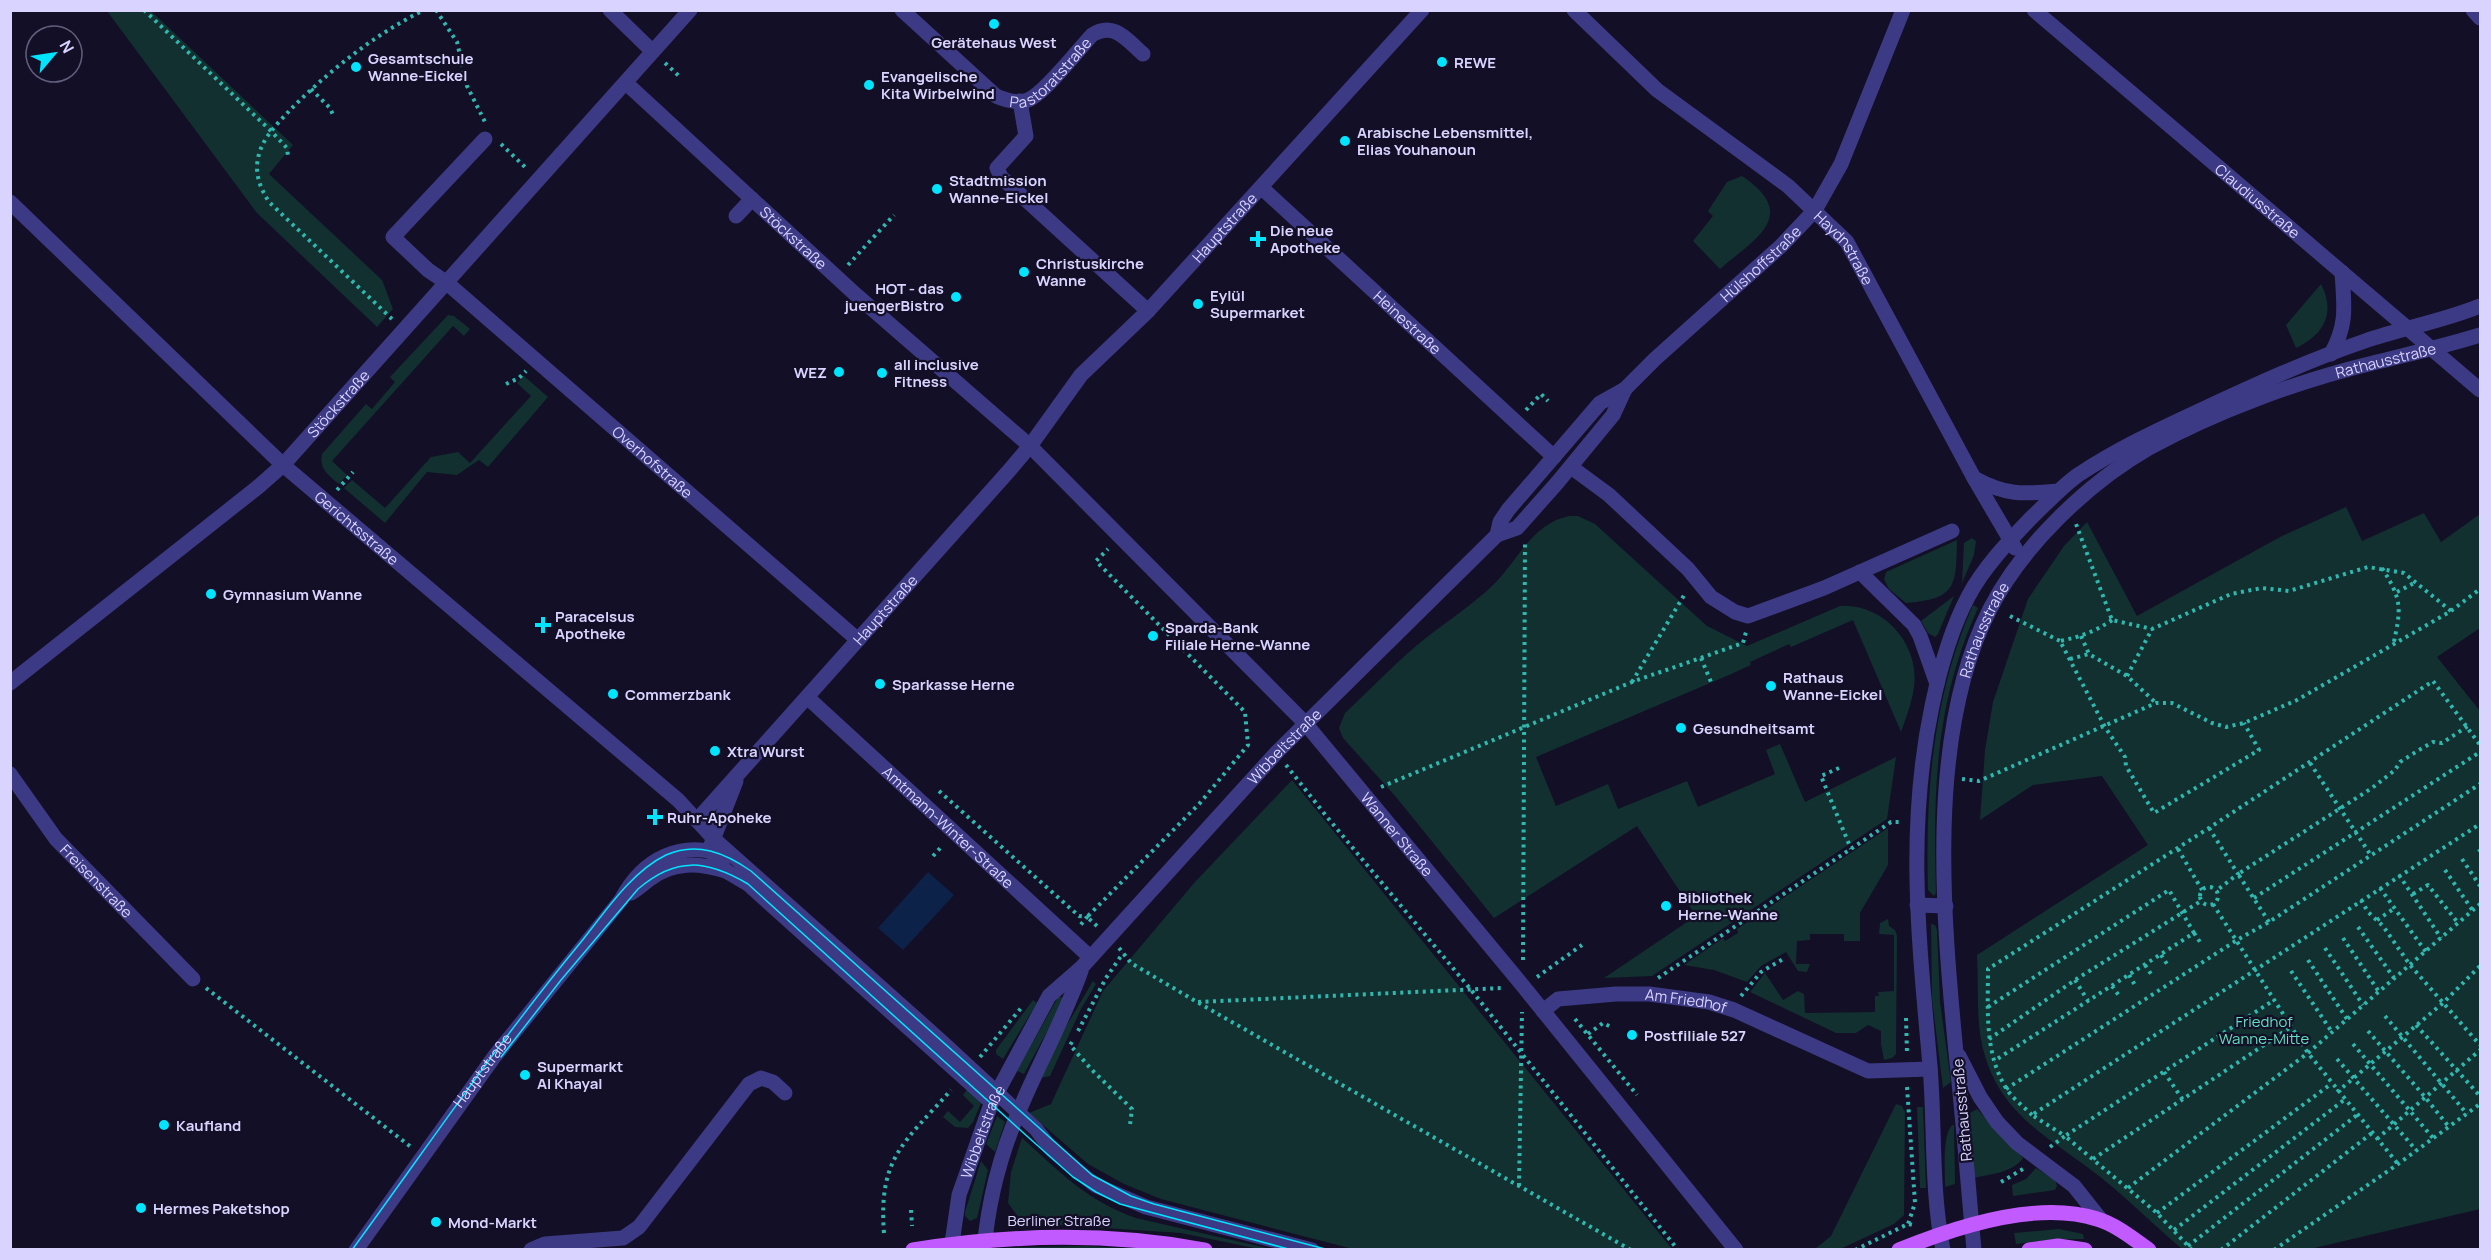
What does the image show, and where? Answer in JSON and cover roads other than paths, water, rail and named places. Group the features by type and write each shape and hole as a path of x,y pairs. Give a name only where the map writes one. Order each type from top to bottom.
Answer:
{"main road":[{"path":"1899,1250 1942,1242 1972,1225 2056,1212 2084,1215 2101,1220 2149,1250"},
{"name":"Berliner Straße","path":"913,1250 1060,1236 1109,1237 1163,1242 1205,1250"},
{"path":"2033,1249 2058,1246 2085,1250"}],"street":[{"path":"610,10 657,56"},
{"name":"Stöckstraße","path":"10,683 283,465 626,82 657,56 690,10"},
{"name":"Pastoratstraße","path":"902,10 996,96 1008,101 1029,100 1092,35 1100,30 1110,29 1119,32 1143,54"},
{"name":"Hauptstraße","path":"697,820 1030,446 1081,375 1148,311 1422,10"},
{"name":"Haydnstraße","path":"1574,10 1657,90 1774,176 1815,210 1847,242 2009,540 2025,557"},
{"name":"Hülshoffstraße","path":"1554,457 1600,403 1625,389 1655,359 1781,246 1815,210 1841,164 1903,10"},
{"name":"Claudiusstraße","path":"2034,10 2481,390"},
{"path":"2472,10 2481,18"},
{"name":"Stöckstraße","path":"626,82 855,294 1030,446"},
{"path":"1020,101 1026,136 998,168 1001,177 1148,311"},
{"name":"Overhofstraße","path":"492,138 393,237 428,270 447,283 858,640"},
{"name":"Heinestraße","path":"1262,188 1554,457"},
{"path":"736,216 752,199"},
{"name":"Gerichtsstraße","path":"10,202 283,465 678,800 697,820 712,844"},
{"path":"2331,354 2345,319 2342,272"},
{"name":"Rathausstraße","path":"1942,1242 1936,1198 1930,1069 1922,990 1917,905 1916,822 1921,763 1937,684 1950,641 1969,595 2009,540 2060,491 2074,478 2126,445 2246,389 2331,354 2481,306"},
{"name":"Rathausstraße","path":"1972,1225 1950,1001 1944,832 1947,778 1955,713 1970,655 1991,606 2025,557 2069,509 2096,485 2147,449 2207,420 2282,390 2365,365 2432,350 2481,335"},
{"name":"Hülshoffstraße","path":"1571,467 1613,415 1625,389"},
{"name":"Wanner Straße","path":"1030,446 1305,723 1523,986 1736,1250"},
{"name":"Wibbeltstraße","path":"1497,535 1500,522 1508,510 1554,457"},
{"path":"1571,467 1609,495 1722,605 1735,612 1748,615 1824,588 1952,531"},
{"name":"Wibbeltstraße","path":"951,1246 959,1195 995,1098 1049,996 1085,963 1276,752 1497,535 1517,528 1571,467"},
{"path":"1974,478 1995,489 2016,494 2060,491"},
{"path":"1860,572 1914,625 1937,684"},
{"name":"Amtmann-Winter-Straße","path":"807,697 904,787 1085,963"},
{"name":"Hauptstraße","path":"702,864 712,844 739,771"},
{"name":"Freisenstraße","path":"10,774 56,839 194,979"},
{"path":"712,844 726,871 748,884 963,1077 995,1098"},
{"path":"712,844 751,871 1016,1118 1029,1136 1052,1150 1076,1172 1114,1195 1146,1207 1312,1250"},
{"name":"Hauptstraße","path":"356,1250 494,1058 621,900 628,886 653,862 681,850 712,844"},
{"name":"Hauptstraße","path":"621,900 651,878 668,869 702,864 726,871"},
{"path":"1917,905 1946,906"},
{"name":"Wibbeltstraße","path":"985,1244 999,1173 1016,1118 1067,1009 1085,963"},
{"name":"Am Friedhof","path":"1543,1011 1558,999 1649,994 1709,1002 1734,1010 1868,1071 1930,1069"},
{"path":"1956,1051 1980,1097 1997,1122 2036,1159 2074,1186 2101,1220"},
{"path":"531,1250 545,1244 623,1238 630,1235 639,1227 749,1083 761,1078 773,1082 785,1093"},
{"path":"1972,1225 1974,1250"}],"water":[{"path":"928,872 954,895 903,950 878,928"}],"tram line":[{"path":"352,1250 493,1056 619,894 653,862 677,851 689,849 721,854 751,871 1092,1175 1131,1196 1154,1204 1329,1250"},
{"path":"501,1057 561,980 638,889 665,871 692,865 705,866 748,884 1073,1177 1120,1204 1292,1250"}],"place":[{"name":"Gerätehaus West","path":"994,24"},
{"name":"REWE","path":"1442,62"},
{"name":"Gesamtschule Wanne-Eickel","path":"356,67"},
{"name":"Evangelische Kita Wirbelwind","path":"869,85"},
{"name":"Arabische Lebensmittel, Elias Youhanoun","path":"1345,141"},
{"name":"Stadtmission Wanne-Eickel","path":"937,189"},
{"name":"Die neue Apotheke","path":"1258,239"},
{"name":"Christuskirche Wanne","path":"1024,272"},
{"name":"HOT - das juengerBistro","path":"956,297"},
{"name":"Eylül Supermarket","path":"1198,304"},
{"name":"WEZ","path":"839,372"},
{"name":"all inclusive Fitness","path":"882,373"},
{"name":"Gymnasium Wanne","path":"211,594"},
{"name":"Paracelsus Apotheke","path":"543,625"},
{"name":"Sparda-Bank Filiale Herne-Wanne","path":"1153,636"},
{"name":"Sparkasse Herne","path":"880,684"},
{"name":"Rathaus Wanne-Eickel","path":"1771,686"},
{"name":"Commerzbank","path":"613,694"},
{"name":"Gesundheitsamt","path":"1681,728"},
{"name":"Xtra Wurst","path":"715,751"},
{"name":"Ruhr-Apoheke","path":"655,817"},
{"name":"Bibliothek Herne-Wanne","path":"1666,906"},
{"name":"Postfiliale 527","path":"1632,1035"},
{"name":"Supermarkt Al Khayal","path":"525,1075"},
{"name":"Kaufland","path":"164,1125"},
{"name":"Hermes Paketshop","path":"141,1208"},
{"name":"Mond-Markt","path":"436,1222"}],"park label":[{"name":"Friedhof Wanne-Mitte","path":"2264,1030"}]}
